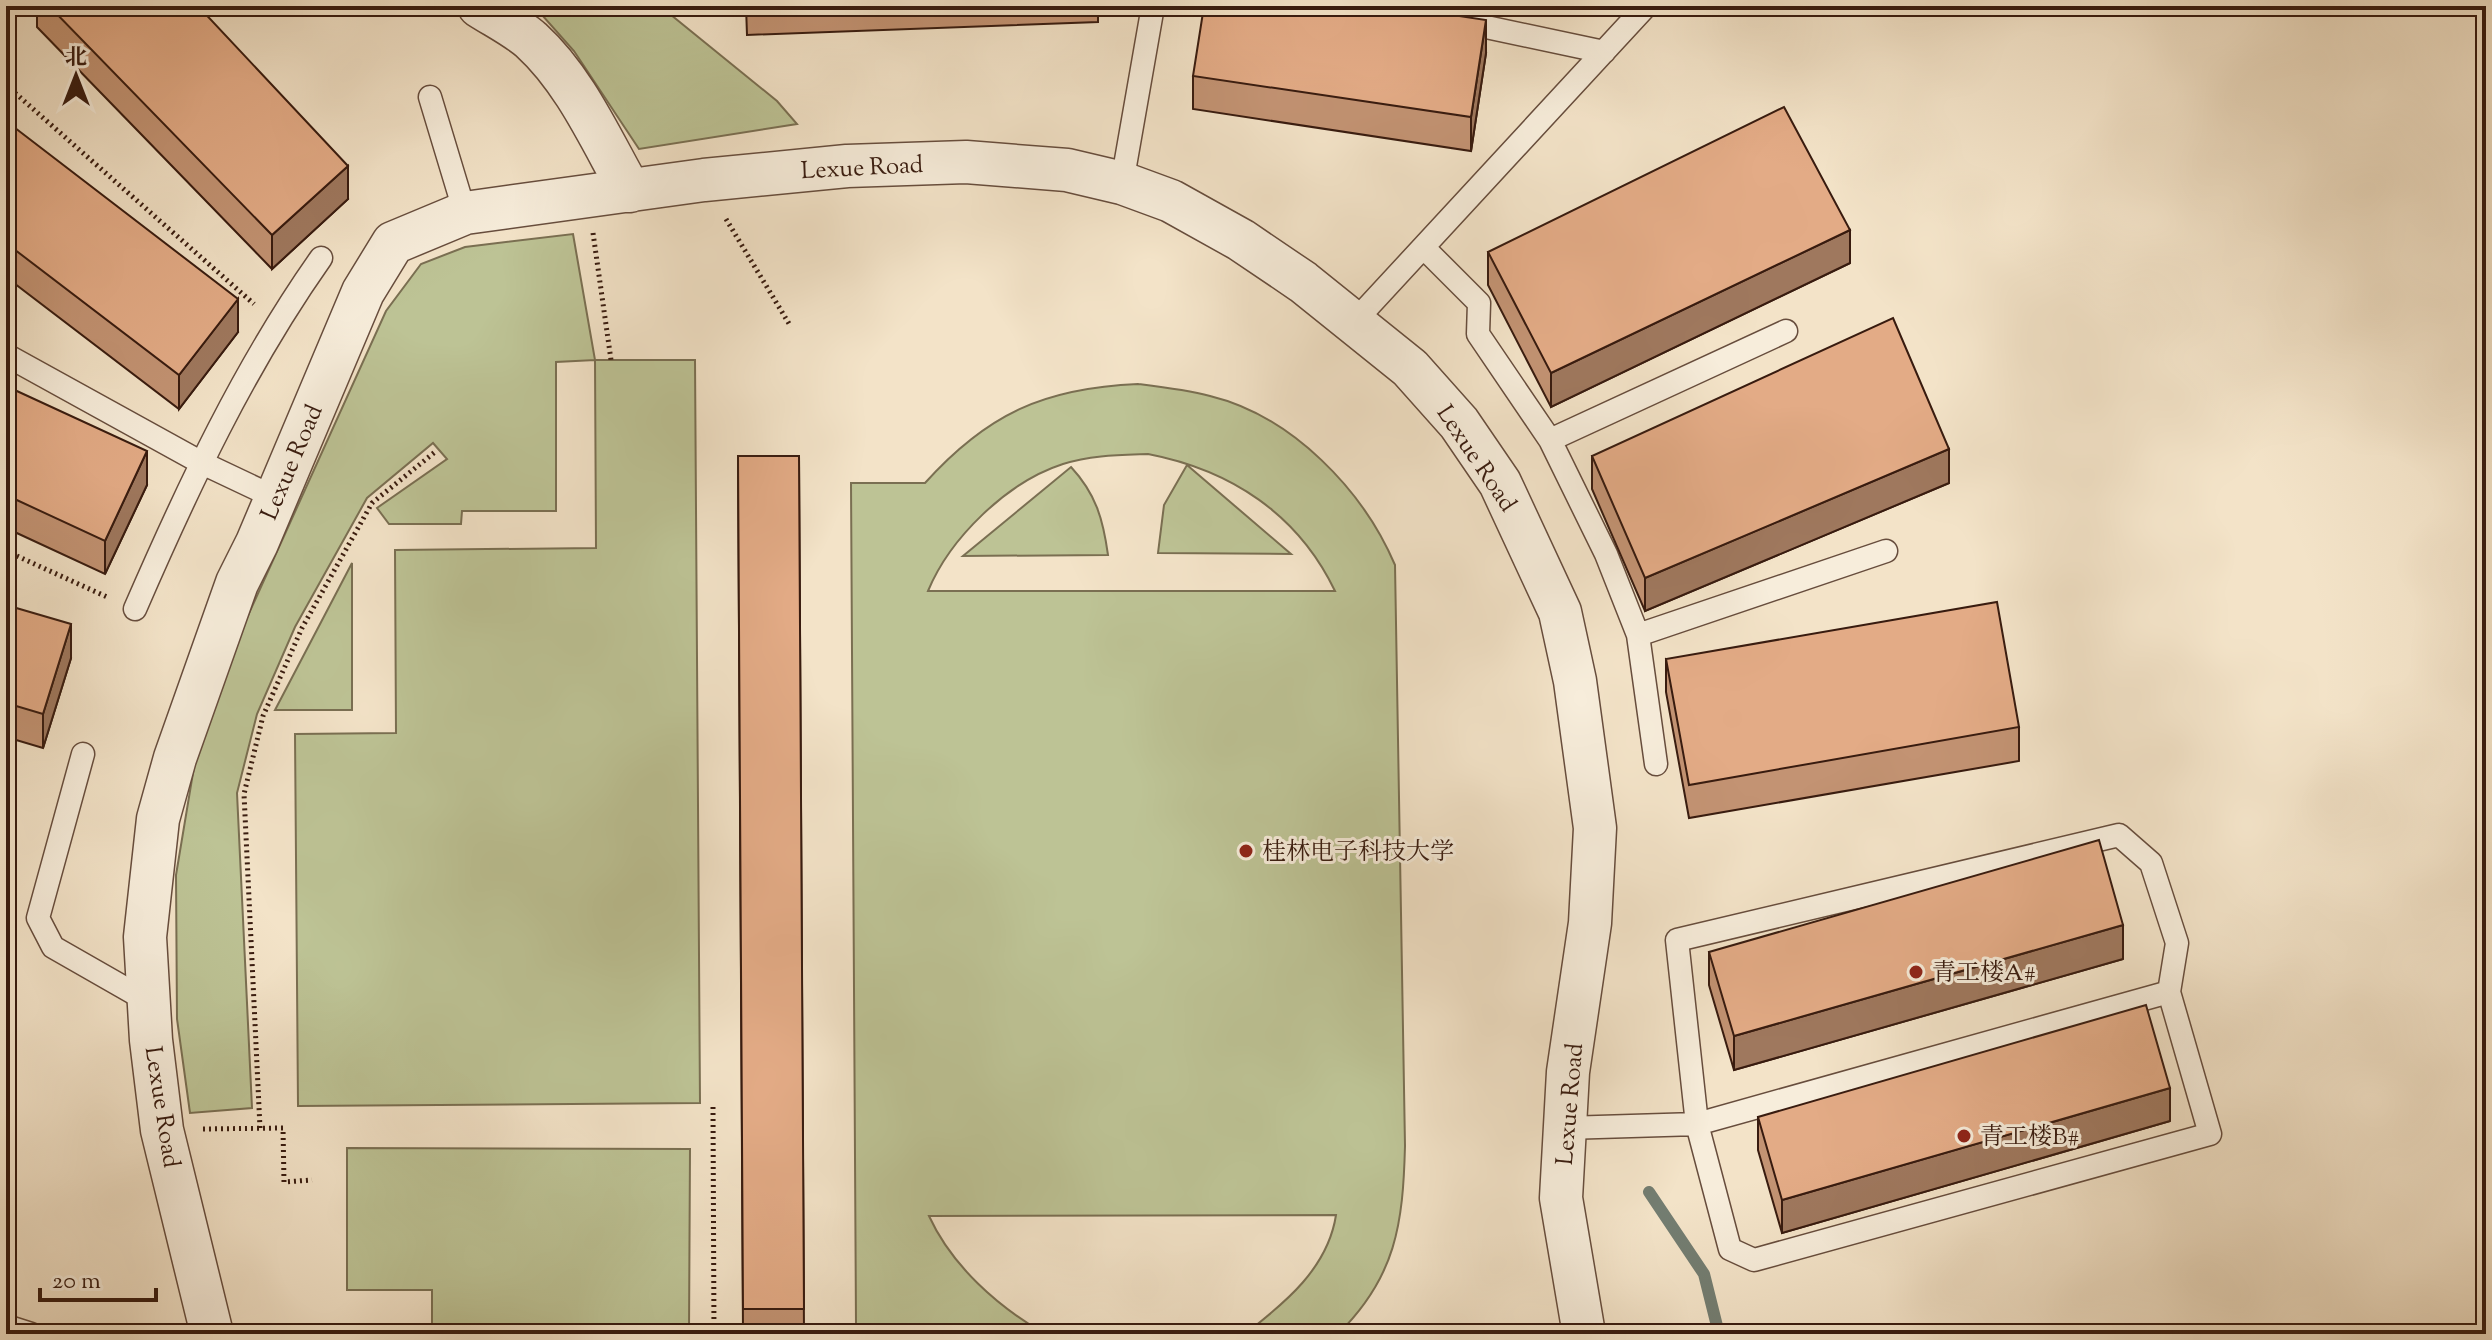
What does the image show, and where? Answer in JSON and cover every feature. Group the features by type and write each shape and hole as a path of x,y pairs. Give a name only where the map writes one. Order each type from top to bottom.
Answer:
{"street":[{"path":"479,6 530,40 556,68 581,103 630,191"},
{"name":"Lexue Road","path":"212,1334 162,1130 145,937 158,819 196,691 237,583 363,292 393,243 465,213 704,180 847,166 966,162 1067,170 1122,183 1171,201 1241,240 1354,322 1410,368 1459,423 1500,483 1560,612 1575,681 1595,828 1590,923 1568,1072 1561,1198 1584,1334"}],"lane":[{"path":"1122,183 1153,6"},
{"path":"1354,322 1646,6"},
{"path":"1433,16 1604,52"},
{"path":"430,97 465,213"},
{"path":"1424,248 1479,303 1478,334 1550,440 1606,554 1638,635 1656,764"},
{"path":"135,609 200,462 275,323 321,258"},
{"path":"1550,440 1786,331"},
{"path":"6,355 200,462 276,498"},
{"path":"1638,635 1886,551"},
{"path":"83,754 38,918 43,933 53,947 151,1003"},
{"path":"2119,835 2151,863 2177,943 2169,992 2210,1134 1754,1260 1730,1249 1697,1124 1677,940 2119,835"},
{"path":"1565,1128 1697,1124 2169,992"},
{"path":"6,1326 31,1334"}],"path":[{"path":"6,85 275,323"},
{"path":"704,180 791,327"},
{"path":"588,196 611,360"},
{"path":"260,1128 244,794 263,716 302,628 372,503 435,452"},
{"path":"6,551 135,609"},
{"path":"713,1107 714,1334"},
{"path":"162,1130 283,1128 284,1182 312,1180"}],"green space":[{"path":"534,6 660,6 777,101 797,124 639,149 574,51"},
{"path":"573,234 595,360 556,362 556,511 462,511 461,524 389,524 377,508 447,459 433,443 367,498 295,627 257,714 237,793 252,1108 190,1113 177,1019 176,875 195,761 236,642 386,311 421,264 465,247"},
{"path":"595,360 695,360 700,1103 298,1106 295,734 396,733 395,550 596,548"},
{"path":"1138,384 1192,392 1240,406 1269,420 1296,438 1344,484 1381,537 1395,565 1404,1174 1398,1225 1384,1270 1373,1292 1338,1334 1245,1334 1289,1297 1314,1268 1324,1252 1336,1215 929,1216 963,1268 993,1298 1045,1334 940,1334 930,1325 856,1325 851,483 925,483 948,459 995,422 1046,399 1104,387","holes":["1148,454 1178,461 1234,484 1281,518 1302,539 1335,591 928,591 950,551 983,514 1001,498 1042,472 1074,461 1105,456"]},
{"path":"1187,465 1291,554 1158,553 1164,505"},
{"path":"1071,467 1087,487 1097,508 1108,555 963,556"},
{"path":"352,563 352,710 275,710"},
{"path":"347,1148 690,1149 689,1334 432,1334 432,1290 347,1290"}],"building":[{"path":"49,6 198,6 348,166 272,235"},
{"path":"1204,6 1393,6 1486,20 1471,117 1193,76"},
{"path":"1784,107 1850,230 1551,373 1488,252"},
{"path":"6,121 238,299 179,375 6,243"},
{"path":"1893,318 1949,449 1645,578 1592,456"},
{"path":"6,386 147,451 105,541 6,495"},
{"path":"738,456 799,456 804,1309 743,1309"},
{"path":"1997,602 2019,727 1689,785 1666,659"},
{"path":"6,605 71,624 43,714 6,703"},
{"name":"青工楼A#","path":"2099,840 2123,925 1734,1036 1709,952"},
{"name":"青工楼B#","path":"2146,1005 2170,1088 1782,1200 1758,1117"}],"waterway":[{"path":"1649,1192 1704,1274 1719,1334"}],"place":[{"name":"桂林电子科技大学","path":"1246,851"},
{"name":"青工楼A#","path":"1916,972"},
{"name":"青工楼B#","path":"1964,1136"}]}
